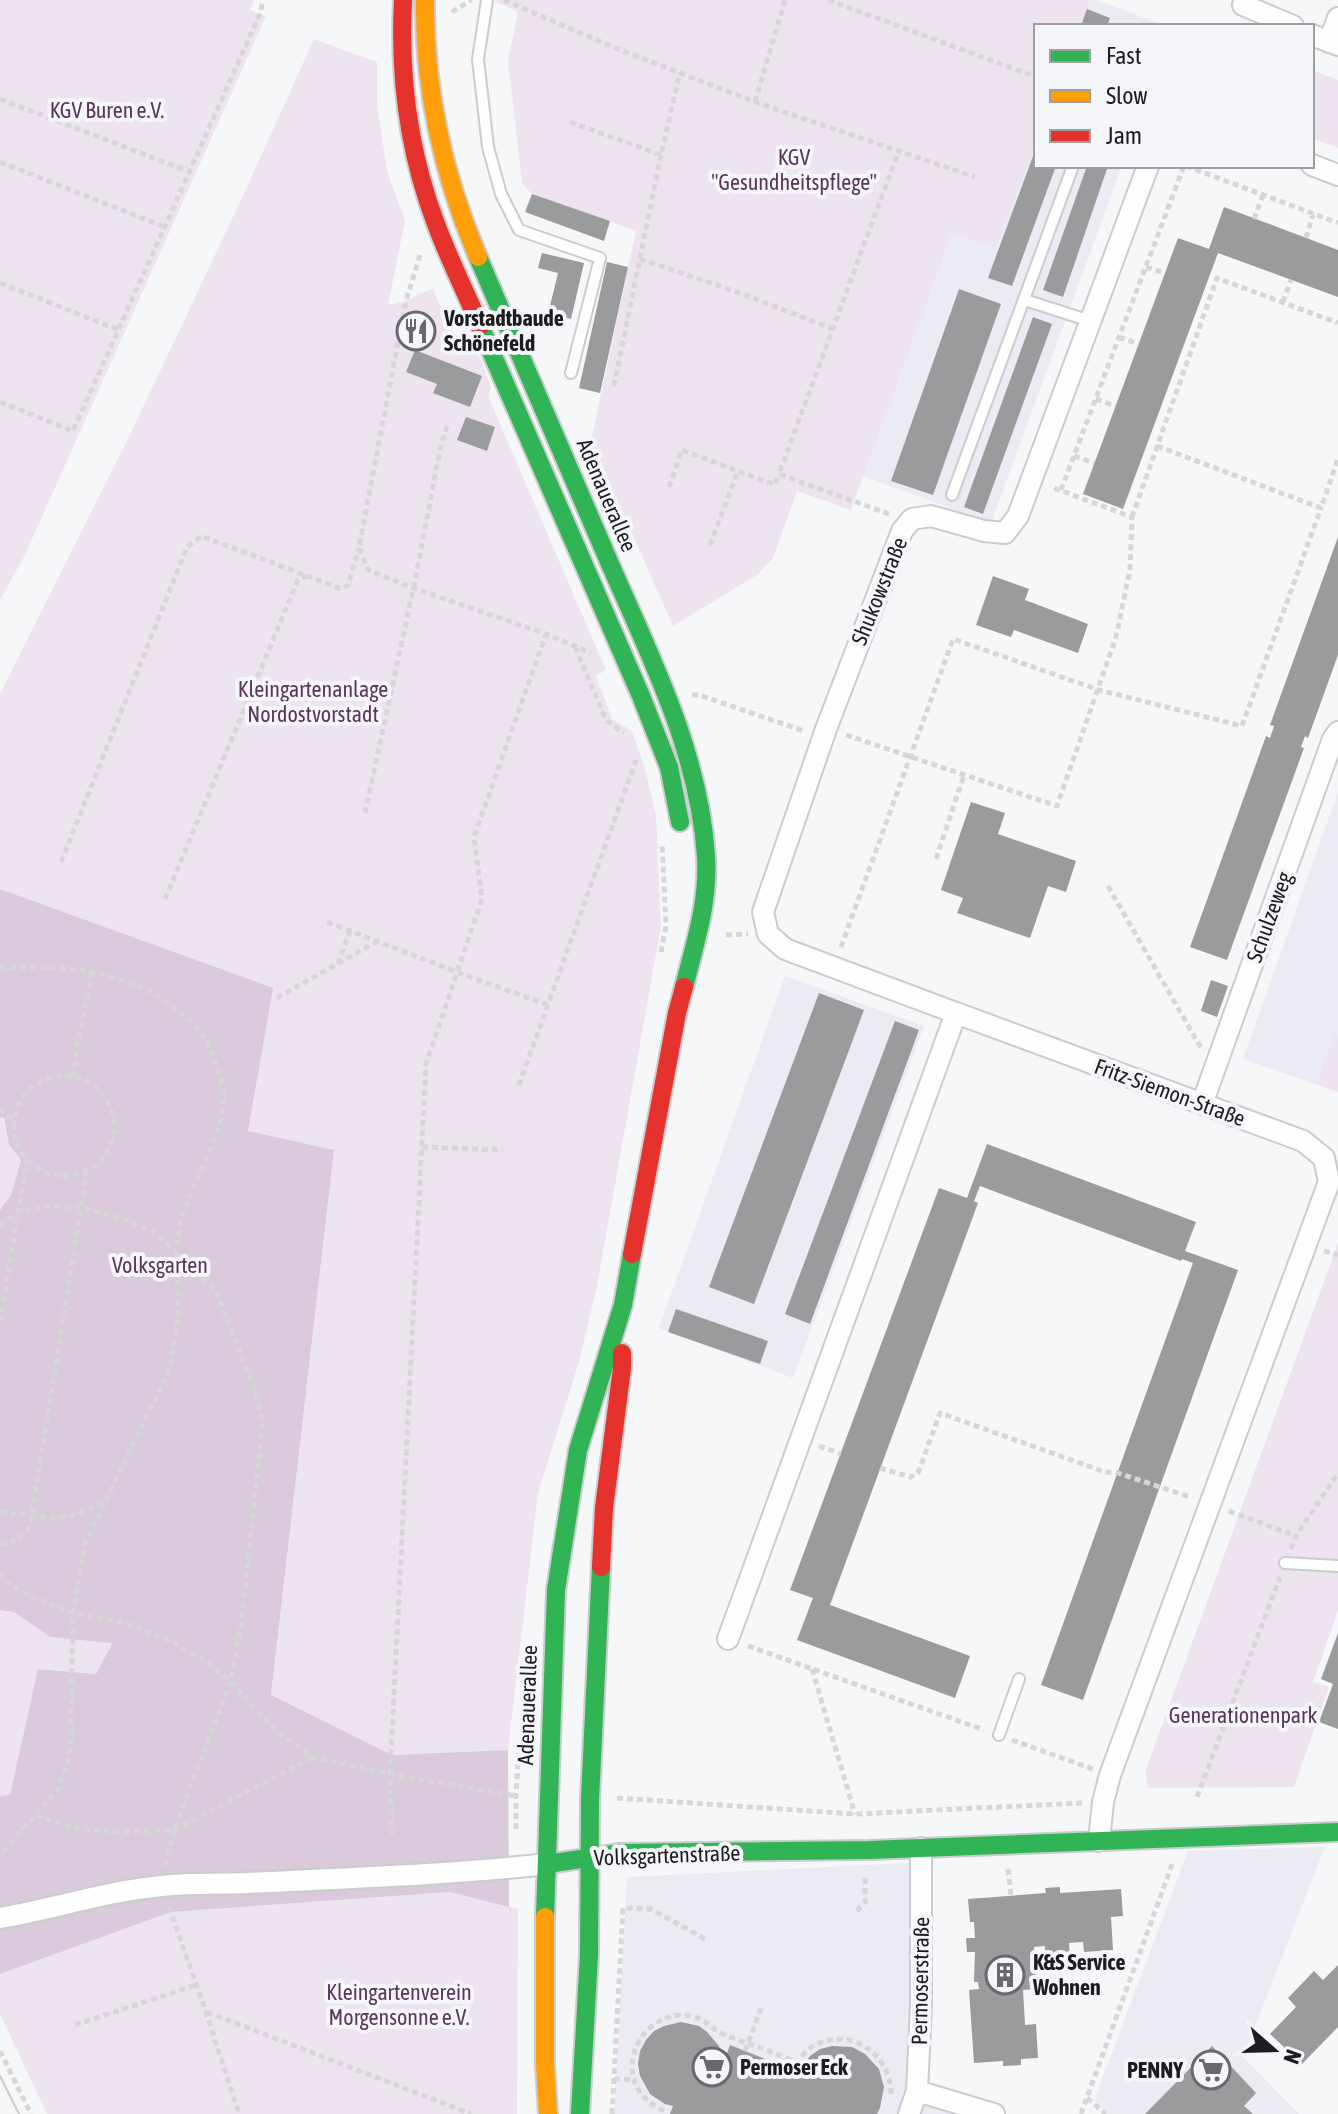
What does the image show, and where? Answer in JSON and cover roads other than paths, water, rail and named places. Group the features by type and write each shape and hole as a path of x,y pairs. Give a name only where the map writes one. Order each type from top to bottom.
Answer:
{"main road":[{"path":"403,0 403,74 407,121 419,173 436,224 665,755 682,840"},
{"name":"Adenauerallee","path":"425,0 425,49 431,107 460,215 664,688 690,760 704,843 705,904 677,1013 623,1305 578,1450 556,1590 547,1864 545,2064 548,2114"},
{"name":"Adenauerallee","path":"677,1013 686,895"},
{"name":"Adenauerallee","path":"580,2114 589,1955 590,1799 604,1508 622,1368 623,1305"},
{"name":"Volksgartenstraße","path":"547,1864 641,1852 793,1852 1338,1832"}],"street":[{"path":"1237,3 1288,24"},
{"path":"1326,41 1338,18"},
{"path":"1314,166 1338,175"},
{"name":"Shukowstraße","path":"956,1013 785,949 768,934 763,912 824,733 902,531 912,519 931,516 984,531 1005,533 1018,516 1147,168"},
{"name":"Schulzeweg","path":"1202,1104 1338,732"},
{"path":"728,1639 956,1013"},
{"name":"Fritz-Siemon-Straße","path":"956,1013 1303,1141 1331,1158 1329,1182 1110,1775 1103,1802 1099,1841"},
{"name":"Permoserstraße","path":"909,2114 917,2091 921,2006 921,1848"},
{"name":"Volksgartenstraße","path":"0,1918 91,1897 161,1886 498,1870 547,1864"},
{"path":"917,2091 994,2114"}],"lane":[{"path":"487,0 478,59 488,147 501,194 519,230 600,258 571,373"},
{"path":"952,495 1072,168"},
{"path":"1025,300 1090,321"},
{"path":"1285,1563 1338,1566"},
{"path":"999,1735 1019,1679"}],"tram line":[{"path":"0,2076 19,2114"}],"place":[{"name":"Vorstadtbaude Schönefeld","path":"416,331"},
{"name":"K&S Service Wohnen","path":"1005,1975"},
{"name":"Permoser Eck","path":"712,2067"},
{"name":"PENNY","path":"1211,2070"}],"park label":[{"name":"KGV Buren e.V.","path":"107,110"},
{"name":"KGV \"Gesundheitspflege\"","path":"794,170"},
{"name":"Kleingartenanlage Nordostvorstadt","path":"313,702"},
{"name":"Volksgarten","path":"160,1265"},
{"name":"Generationenpark","path":"1243,1715"},
{"name":"Kleingartenverein Morgensonne e.V.","path":"399,2004"}]}
